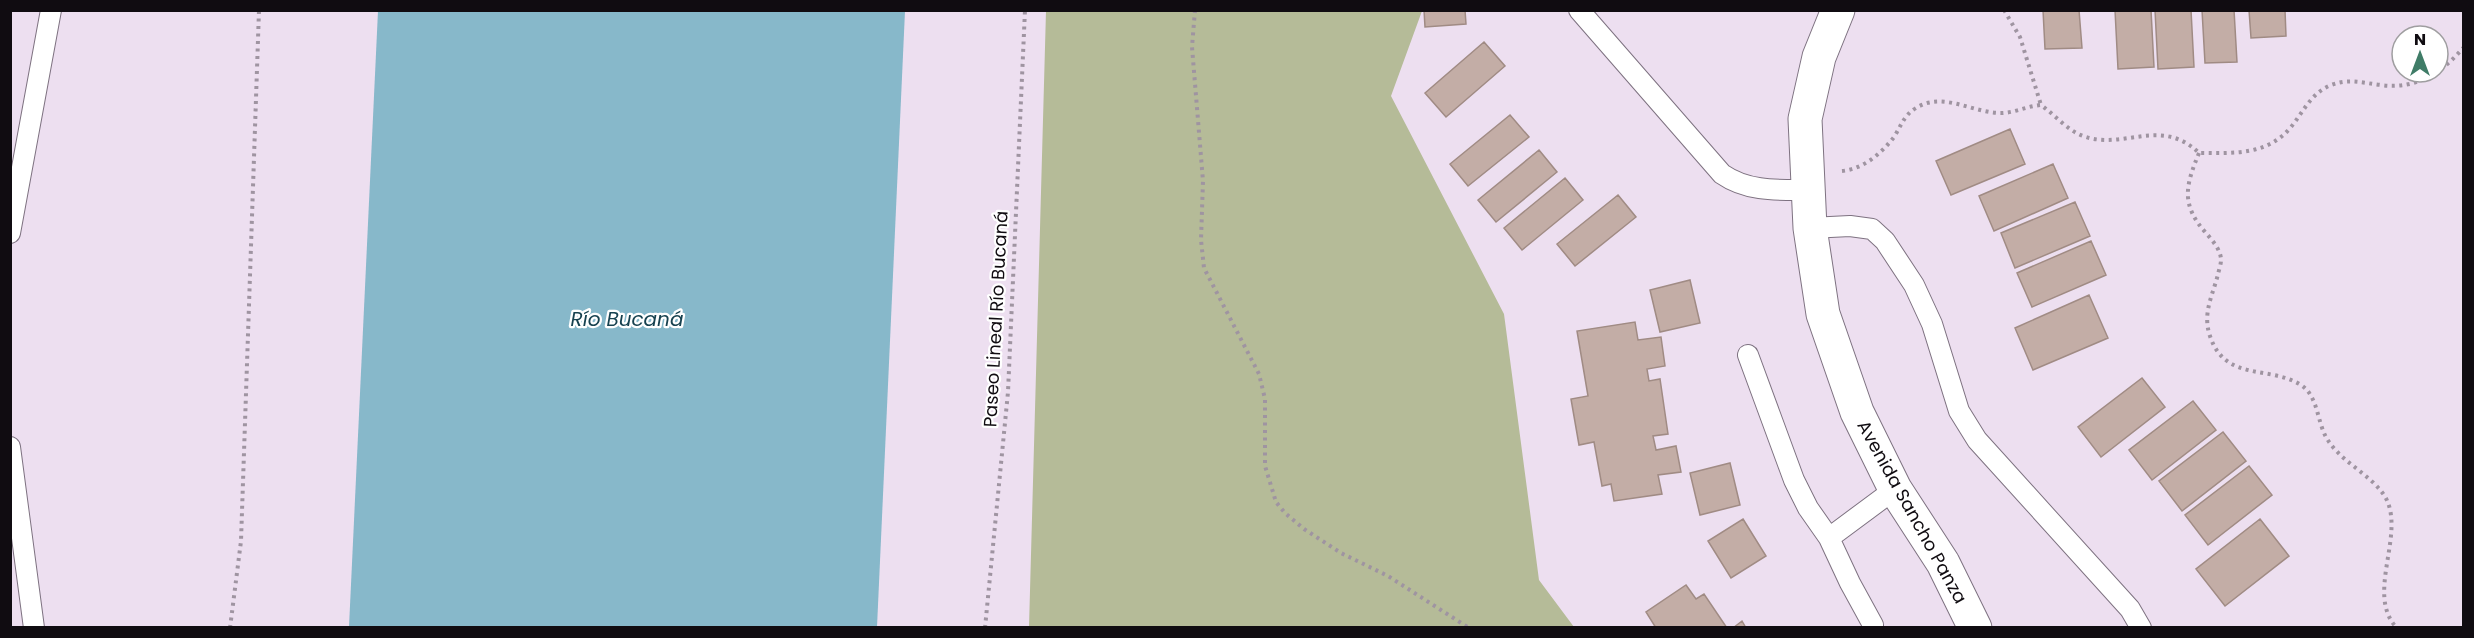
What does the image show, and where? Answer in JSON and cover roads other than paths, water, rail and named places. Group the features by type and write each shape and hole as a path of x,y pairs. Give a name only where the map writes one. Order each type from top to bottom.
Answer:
{"street":[{"name":"Avenida Sancho Panza","path":"1838,10 1819,57 1805,119 1810,228 1823,314 1857,412 1895,489 1943,563 1975,627"}],"lane":[{"path":"10,233 51,10"},
{"path":"1579,10 1722,174 1732,181 1753,188 1809,190"},
{"path":"1810,228 1850,226 1872,229 1886,241 1919,295 1932,324 1959,411 1977,440 2130,609 2141,627"},
{"path":"1748,355 1794,480 1808,508 1829,538 1873,625"},
{"path":"10,447 34,627"},
{"path":"1829,538 1895,489"}],"water":[{"name":"Río Bucaná","path":"378,11 905,11 877,627 349,627"}]}
